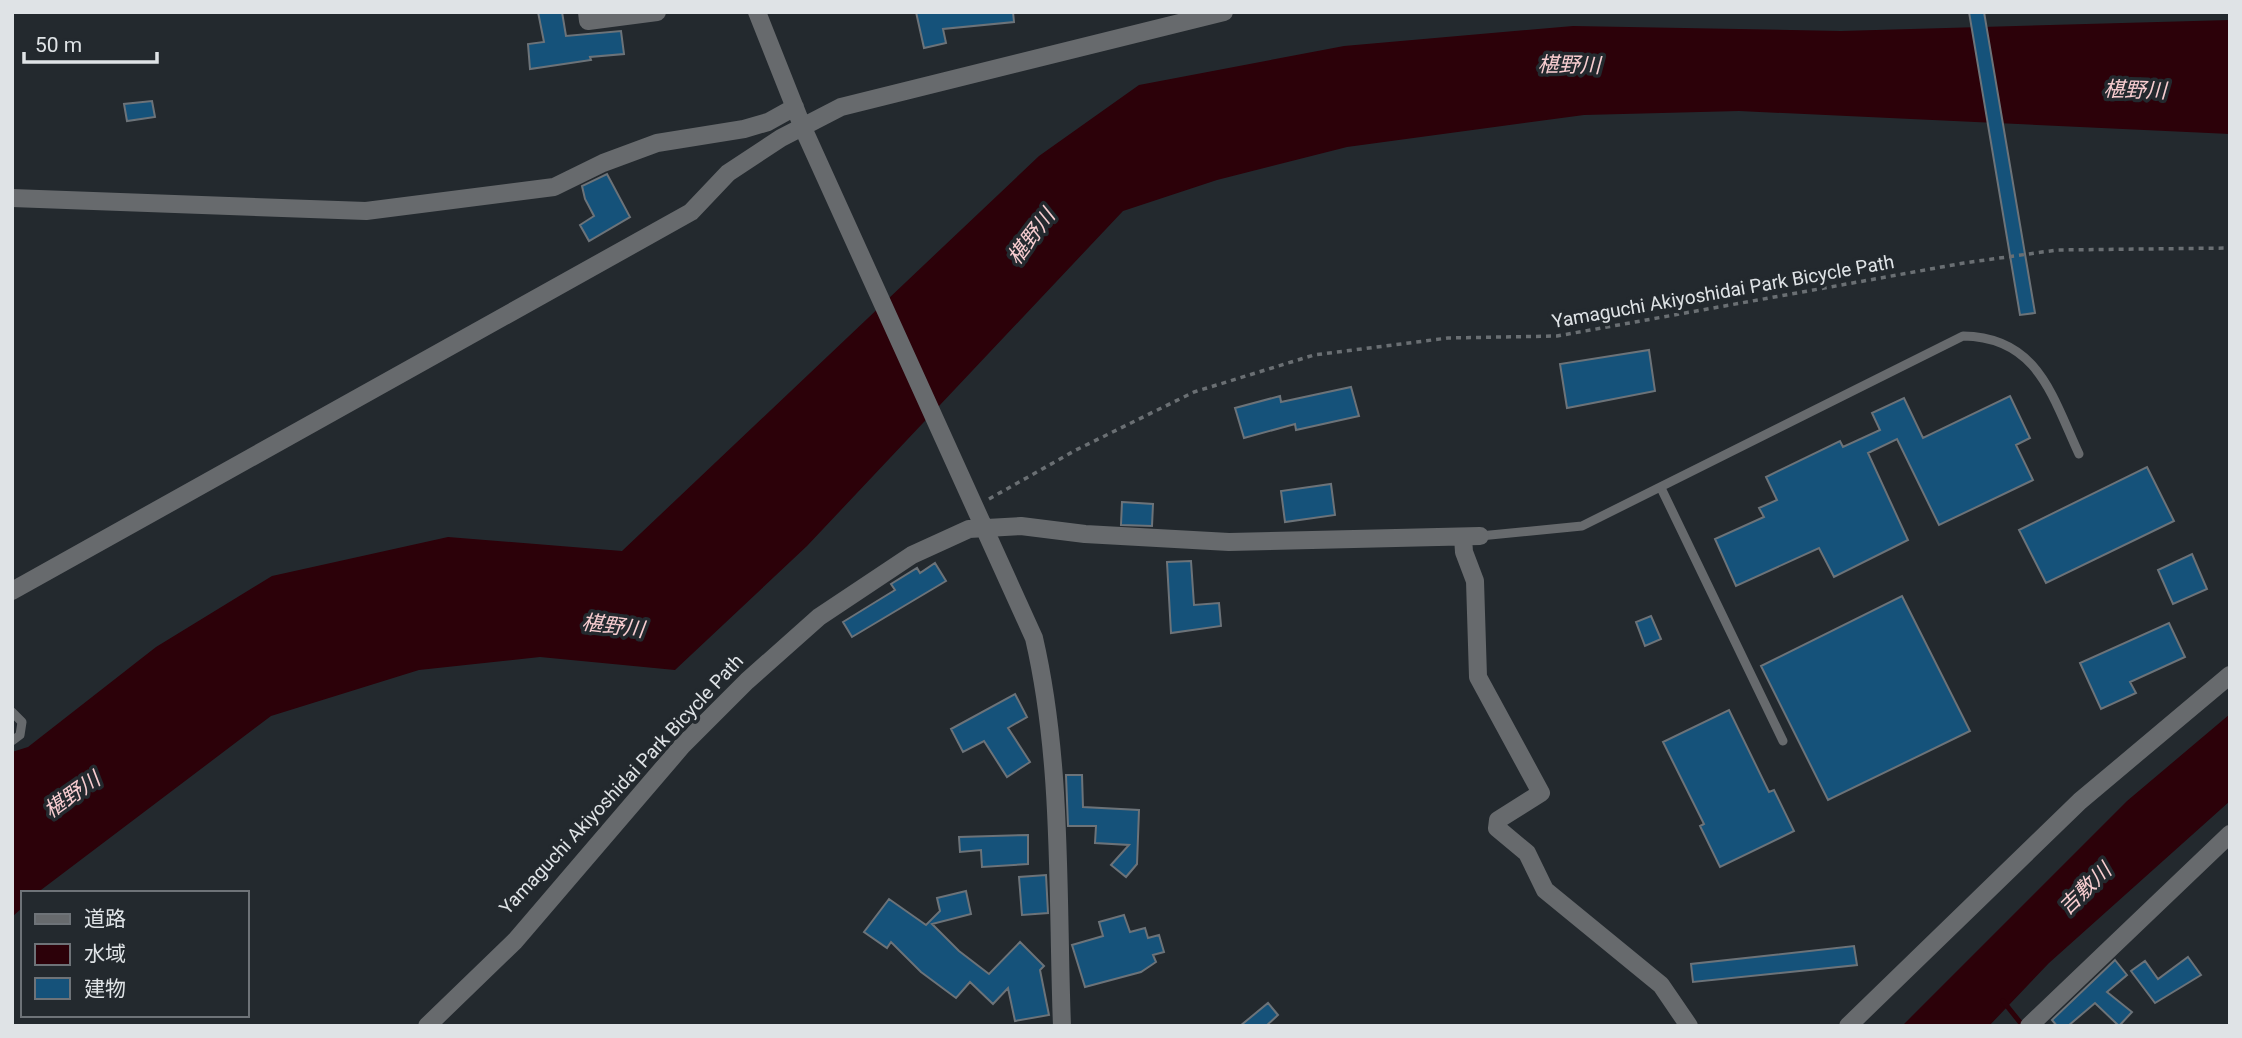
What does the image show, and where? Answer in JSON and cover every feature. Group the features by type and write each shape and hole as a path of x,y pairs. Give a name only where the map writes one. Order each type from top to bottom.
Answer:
{"street":[{"path":"587,12 588,21 657,12"},
{"path":"757,12 803,128 977,507 1034,638 1043,676 1053,798 1062,1026"},
{"path":"12,591 691,212 728,173 781,138 841,107 1224,12"},
{"path":"12,198 366,211 411,206 458,197 554,187 603,163 657,144 744,129 768,122 794,107"},
{"path":"427,1026 515,941 681,746 747,681 819,617 902,562 969,529 985,525 1229,542 1471,536 1464,552 1475,581 1478,677 1541,793 1498,820 1497,828 1527,853 1545,890 1661,985 1689,1026"},
{"path":"1848,1026 2080,801 2230,675"},
{"path":"2037,1022 2230,834"}],"lane":[{"path":"1471,536 1582,526 1963,337 1989,337 2024,354 2046,384 2079,454"},
{"path":"1661,488 1783,741"},
{"path":"12,712 22,722 20,735 12,741"}],"path":[{"name":"Yamaguchi Akiyoshidai Park Bicycle Path","path":"977,507 1076,450 1194,392 1314,355 1448,338 1557,336 1951,265 2057,250 2230,248"}],"water":[{"name":"椹野川","path":"2230,20 2230,134 1739,111 1584,115 1347,147 1217,180 1123,211 807,546 675,670 540,657 419,670 271,716 40,891 21,891 21,909 12,917 12,752 28,747 156,647 272,576 448,537 622,551 1039,156 1139,85 1344,46 1573,26 1841,31"},
{"name":"吉敷川","path":"2230,714 2230,801 2049,963 1989,1026 1902,1026 2127,801"}],"building":[{"path":"538,12 562,12 566,36 621,31 624,54 590,57 591,60 530,69 528,44 544,42"},
{"path":"916,12 1013,12 1014,22 943,29 946,43 924,48"},
{"path":"1969,12 1984,12 2035,313 2020,315"},
{"path":"152,101 155,117 127,121 124,104"},
{"path":"607,174 630,217 589,241 580,225 594,216 582,186"},
{"path":"1649,350 1655,391 1567,408 1560,364"},
{"path":"1351,387 1359,416 1296,430 1295,424 1244,438 1235,408 1280,396 1281,402"},
{"path":"2010,396 2030,438 2016,445 2033,480 1939,525 1897,439 1868,453 1908,540 1834,577 1819,548 1736,586 1715,539 1764,517 1759,508 1777,500 1766,477 1840,441 1843,447 1880,430 1872,413 1904,398 1923,438"},
{"path":"2147,467 2174,521 2046,583 2019,530"},
{"path":"1331,484 1335,515 1285,522 1281,491"},
{"path":"1122,502 1153,504 1152,526 1121,525"},
{"path":"2192,554 2207,589 2173,604 2158,570"},
{"path":"1191,561 1194,605 1219,603 1221,626 1171,633 1167,562"},
{"path":"935,563 946,581 852,637 843,622 895,590 891,584 917,568 920,573"},
{"path":"1902,596 1970,731 1828,800 1761,666"},
{"path":"1651,616 1661,639 1645,646 1636,622"},
{"path":"2169,623 2185,657 2130,682 2136,693 2101,709 2080,663"},
{"path":"1015,694 1027,717 1008,728 1030,762 1007,777 984,741 963,752 951,729"},
{"path":"1729,710 1769,792 1774,790 1794,831 1720,867 1700,826 1704,824 1663,742"},
{"path":"1066,775 1082,775 1083,807 1139,810 1137,864 1126,877 1111,865 1129,845 1095,843 1096,826 1068,826"},
{"path":"1028,835 1028,864 982,867 981,850 960,852 959,837"},
{"path":"1046,875 1048,913 1022,915 1019,877"},
{"path":"966,891 971,914 932,924 959,951 989,974 1020,942 1044,966 1040,970 1049,1015 1015,1021 1008,988 993,1004 970,982 956,998 921,972 891,942 887,948 864,932 889,899 926,925 940,911 937,898"},
{"path":"1124,915 1130,932 1145,928 1148,938 1159,935 1164,952 1153,955 1156,962 1141,972 1085,987 1072,945 1103,936 1099,922"},
{"path":"1854,946 1857,965 1693,982 1691,964"},
{"path":"2188,957 2201,975 2155,1003 2131,971 2145,961 2158,979"},
{"path":"2115,960 2127,975 2107,992 2132,1012 2119,1026 2095,1003 2068,1026 2057,1026 2052,1020"},
{"path":"1268,1003 1278,1015 1266,1026 1240,1026"}],"waterway":[{"path":"2003,1001 2023,1026"}]}
